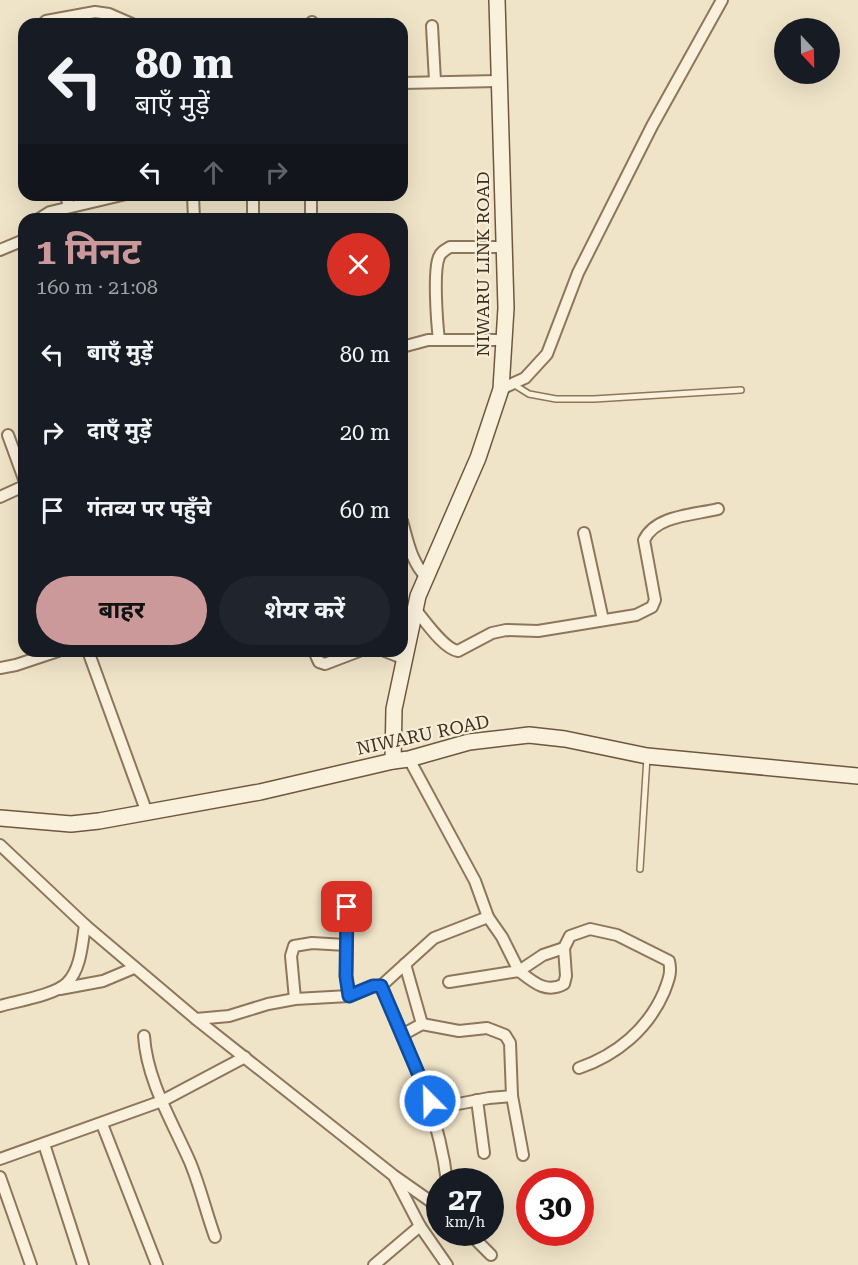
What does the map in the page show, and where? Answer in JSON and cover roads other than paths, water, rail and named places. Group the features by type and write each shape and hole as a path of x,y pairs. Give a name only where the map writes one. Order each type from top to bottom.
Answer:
{"street":[{"name":"NIWARU LINK ROAD","path":"408,644 418,596 507,387 497,0"},
{"path":"507,387 525,378 548,354 578,273 651,126 722,0"},
{"path":"91,18 109,14 118,18"},
{"path":"432,26 435,81"},
{"path":"408,82 498,81"},
{"path":"68,201 69,207"},
{"path":"49,213 96,201"},
{"path":"0,250 18,242"},
{"path":"439,340 436,295 438,260 443,251 450,247 504,247"},
{"path":"408,345 428,340 505,340"},
{"path":"8,435 18,462"},
{"path":"0,497 18,489"},
{"path":"415,609 453,651 458,651 492,633 506,630 538,631 636,615 652,607 655,600 644,540 652,527 661,522 718,509"},
{"path":"584,534 603,620"},
{"path":"408,543 418,568 426,577"},
{"path":"0,668 40,657"},
{"path":"90,657 147,813"},
{"path":"317,657 319,662 325,663 342,657"},
{"path":"400,657 405,659"},
{"name":"NIWARU LINK ROAD","path":"401,760 394,709 405,659"},
{"name":"NIWARU ROAD","path":"0,818 71,824 147,813 260,792 469,742 529,735 565,739 647,756 858,776"},
{"path":"401,760 475,881 488,917 502,937 519,971 538,985 548,988 559,987 564,984 566,976 564,948 570,936 590,929 617,935 669,961 670,976 657,1009 644,1026 609,1054 579,1068"},
{"path":"0,845 85,925 196,1020 393,1175 426,1198"},
{"path":"347,907 346,976 349,996"},
{"path":"196,1020 229,1016 268,1004 295,999 349,996 373,986 381,986 434,938 488,917"},
{"path":"57,990 67,983 75,970 85,925"},
{"path":"295,999 291,956 294,946 312,943 346,945"},
{"path":"449,982 519,971 543,955 564,948"},
{"path":"405,964 422,1024"},
{"path":"0,1006 57,990 103,981 134,968"},
{"path":"381,986 432,1109 444,1168"},
{"path":"402,1035 422,1024 459,1031 487,1028 505,1035 510,1043 512,1096 523,1155"},
{"path":"144,1036 145,1053 162,1101 190,1164 215,1237"},
{"path":"0,1160 162,1101 244,1057"},
{"path":"432,1109 512,1096"},
{"path":"477,1100 484,1153"},
{"path":"102,1124 157,1265"},
{"path":"44,1144 83,1265"},
{"path":"393,1175 420,1226 447,1265"},
{"path":"0,1177 31,1265"},
{"path":"374,1265 420,1226"},
{"path":"482,1246 491,1255"}],"lane":[{"path":"507,387 556,399 594,399 741,390"},
{"path":"640,869 647,756"}]}
